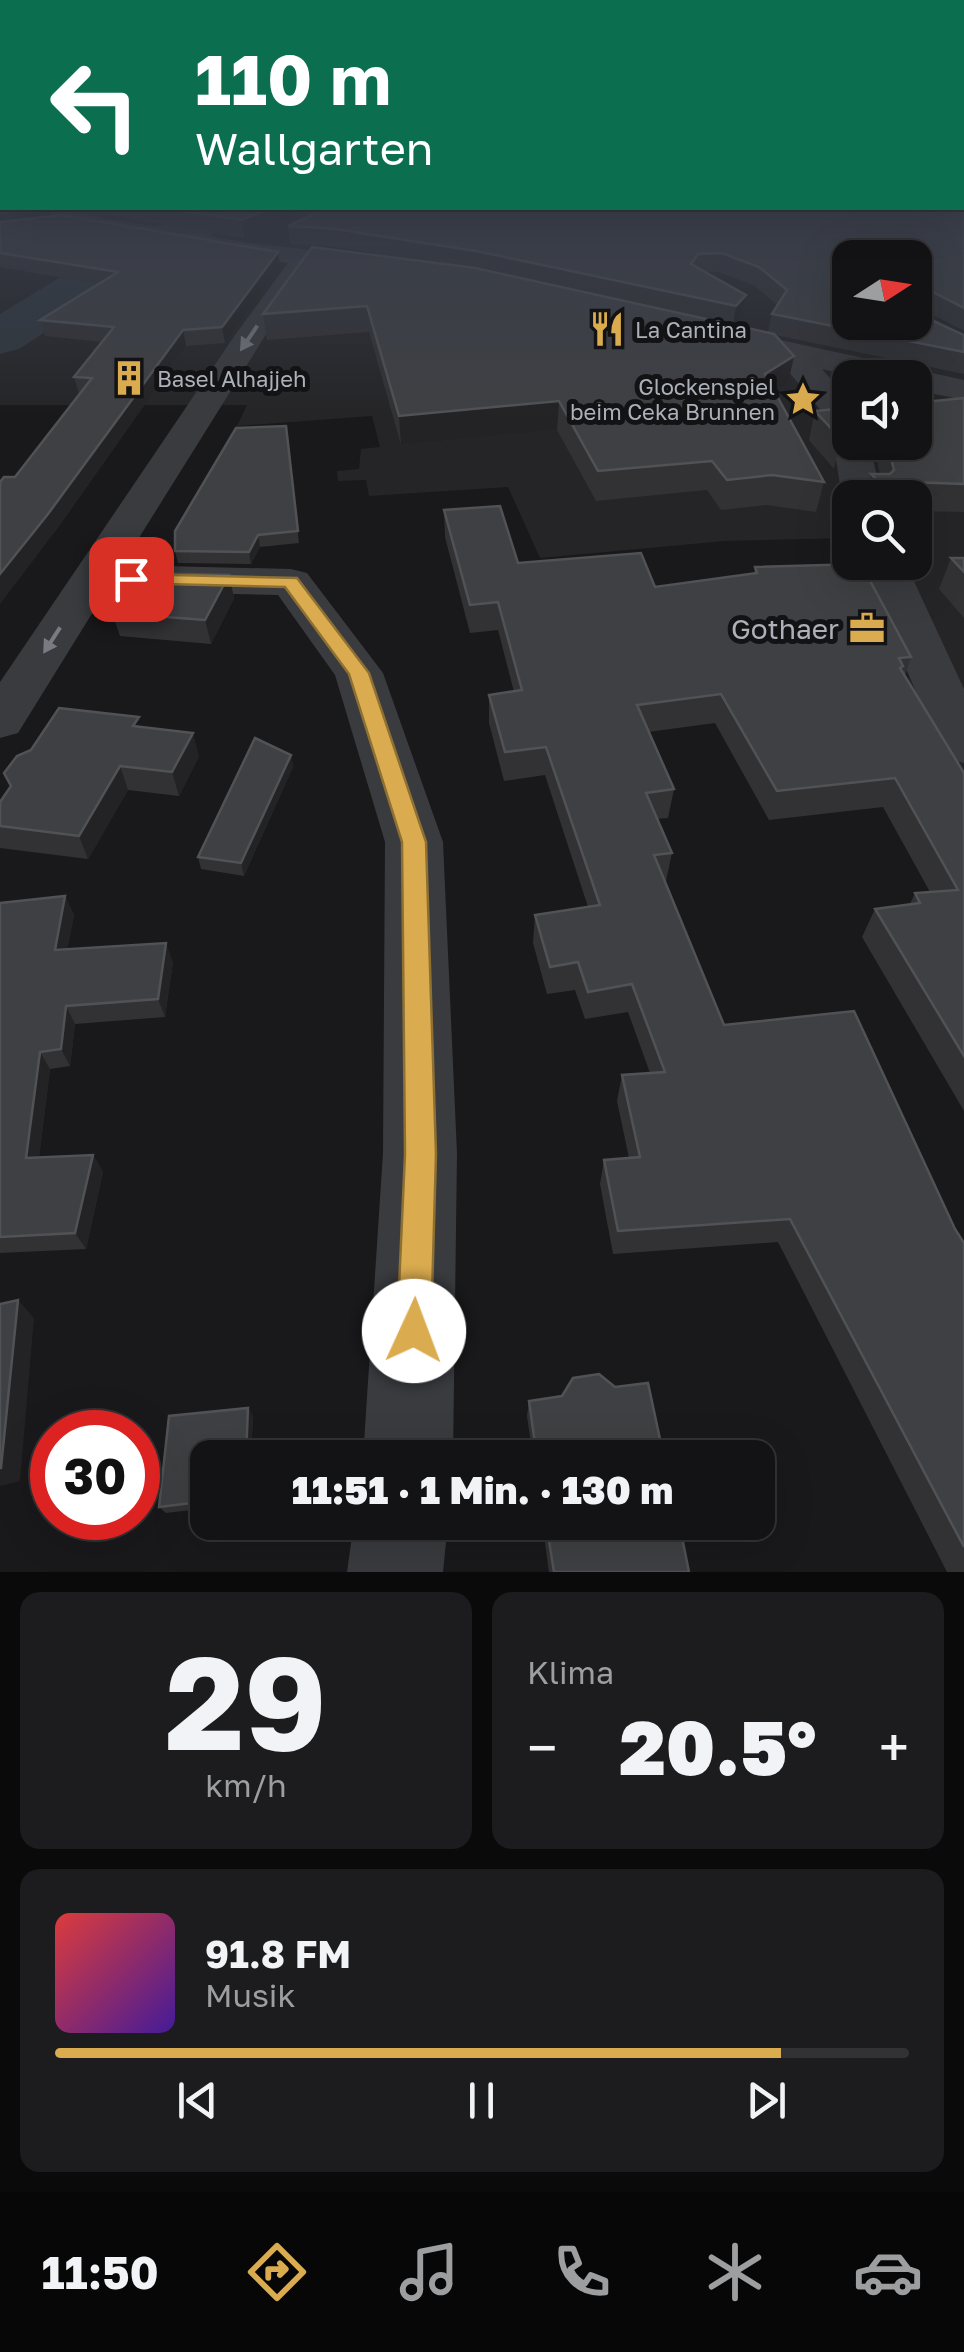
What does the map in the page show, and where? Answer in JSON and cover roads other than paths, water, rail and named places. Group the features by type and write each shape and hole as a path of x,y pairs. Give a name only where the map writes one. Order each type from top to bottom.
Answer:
{"street":[{"path":"0,721 285,268"},
{"path":"395,268 405,270"},
{"path":"741,340 765,312"},
{"path":"898,360 920,321 964,348"},
{"path":"682,327 791,354 882,360"},
{"path":"791,354 832,406"},
{"path":"932,376 964,390"},
{"path":"932,410 964,407"},
{"path":"91,578 290,582 359,673 414,842 420,1154 409,1440"},
{"path":"890,580 964,745"},
{"path":"395,1572 399,1540"}],"waterway":[{"path":"0,337 109,268"}],"place":[{"name":"La Cantina","path":"607,329"},
{"name":"Basel Alhajjeh","path":"129,378"},
{"name":"Glockenspiel beim Ceka Brunnen","path":"803,399"},
{"name":"Gothaer","path":"867,628"}]}
